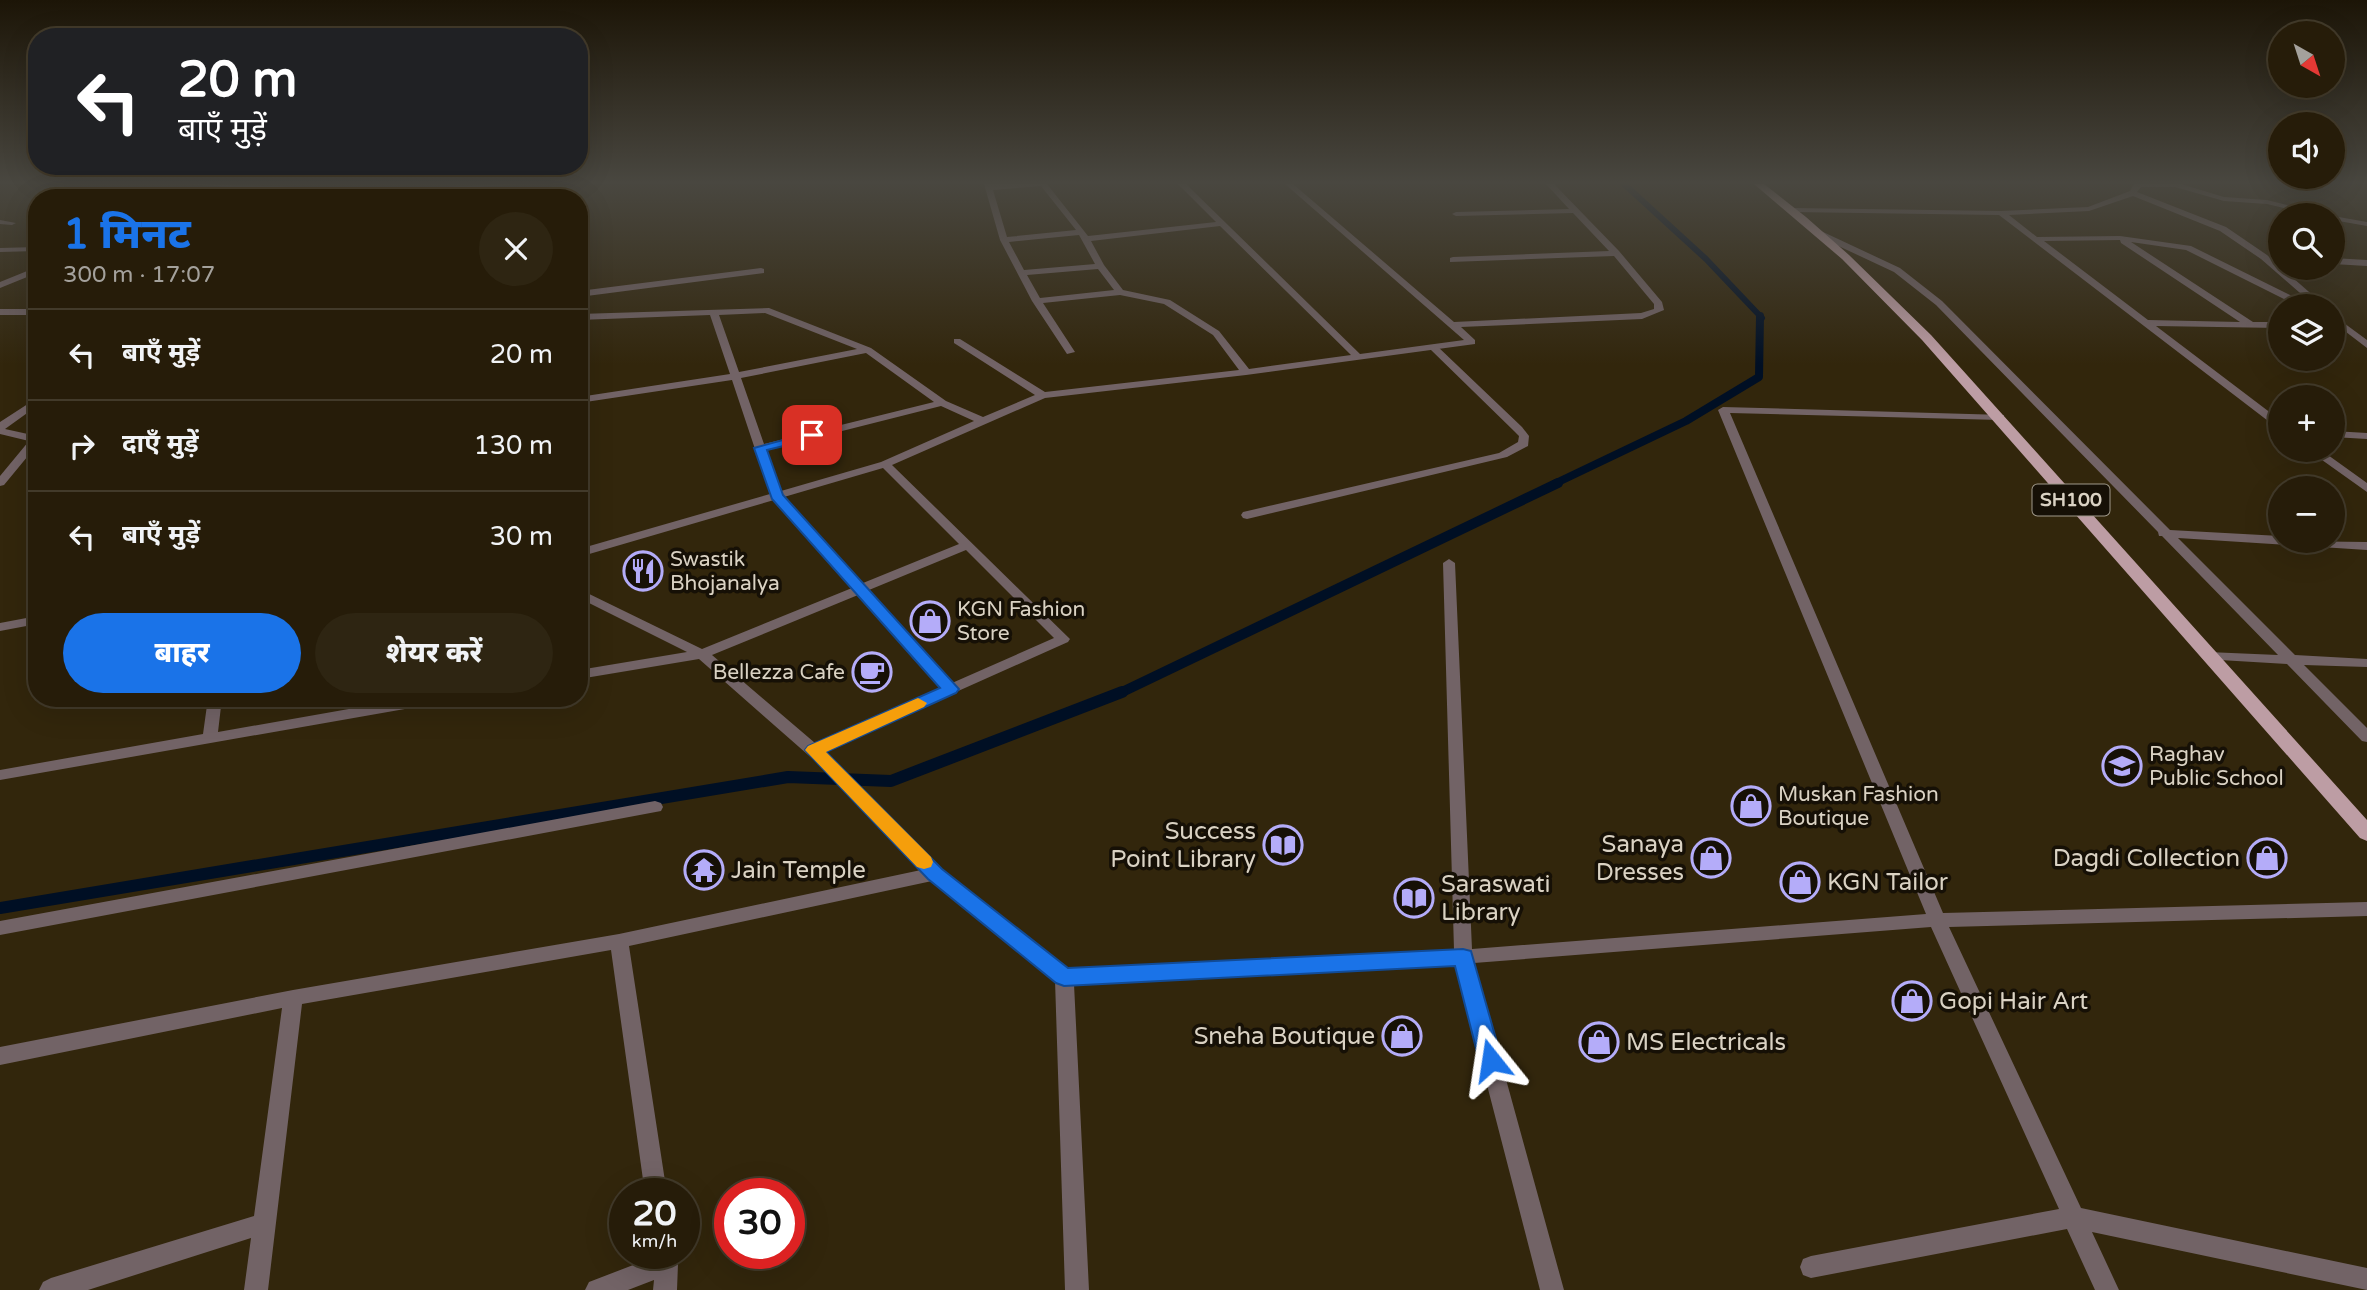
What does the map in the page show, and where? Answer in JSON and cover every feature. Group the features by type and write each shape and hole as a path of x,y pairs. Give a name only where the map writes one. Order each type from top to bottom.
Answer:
{"main road":[{"name":"SH100","path":"1830,244 1886,295 2000,417 2208,656 2367,833"}],"street":[{"path":"1006,244 1037,301 1070,352"},
{"path":"1088,244 1100,266 1120,292"},
{"path":"1241,244 1358,357"},
{"path":"588,550 885,464 1042,395 1246,372 1472,342 1358,244"},
{"path":"1453,325 1642,316 1659,310 1659,304 1607,244"},
{"path":"1842,244 1897,270 1939,303 2163,533 2295,660 2367,737"},
{"path":"2045,244 2268,416"},
{"path":"2129,244 2253,326"},
{"path":"2162,244 2188,248 2281,294"},
{"path":"2245,244 2305,294"},
{"path":"0,250 28,249"},
{"path":"1453,260 1616,253"},
{"path":"2263,257 2268,257"},
{"path":"2345,262 2367,263"},
{"path":"1021,273 1100,266"},
{"path":"588,293 761,271"},
{"path":"0,285 28,274"},
{"path":"1037,301 1120,292 1167,302 1216,333 1246,372"},
{"path":"588,317 766,310 868,350 942,404 982,421"},
{"path":"0,312 28,312"},
{"path":"714,313 776,496 950,689"},
{"path":"2147,323 2268,325"},
{"path":"2345,325 2367,333"},
{"path":"2345,329 2367,345"},
{"path":"957,341 1042,395"},
{"path":"1247,515 1503,455 1524,444 1524,436 1518,429 1433,347"},
{"path":"588,400 736,376 868,350"},
{"path":"760,448 942,404"},
{"path":"0,429 28,408"},
{"path":"2000,417 1723,410 1937,920 2107,1290"},
{"path":"0,429 28,437"},
{"path":"2345,435 2367,436"},
{"path":"0,483 28,449"},
{"path":"2331,462 2367,488"},
{"path":"818,754 950,689 1063,639 885,464"},
{"path":"2163,533 2268,539"},
{"path":"588,673 702,654 968,545"},
{"path":"2345,545 2367,546"},
{"path":"1448,563 1463,957 1552,1290"},
{"path":"588,597 702,654 818,754 935,874 1064,977 1463,957 1937,920 2367,908"},
{"path":"0,627 28,622"},
{"path":"2208,656 2367,663"},
{"path":"210,737 214,707"},
{"path":"0,775 386,707"},
{"path":"0,928 655,807"},
{"path":"0,1056 293,998 619,941 935,874"},
{"path":"619,941 654,1178"},
{"path":"1064,977 1077,1290"},
{"path":"256,1290 293,998"},
{"path":"1811,1267 2073,1217 2367,1280"},
{"path":"51,1290 265,1223"},
{"path":"597,1290 642,1269"},
{"path":"666,1269 666,1290"}],"waterway":[{"path":"1690,244 1762,318"},
{"path":"1554,484 1686,421 1759,377 1760,316"},
{"path":"1118,694 1558,483"},
{"path":"0,908 788,777 891,781 1122,692"}],"slow traffic":[{"path":"918,703 814,750 924,862"}],"place":[{"name":"Swastik Bhojanalya","path":"643,571"},
{"name":"KGN Fashion Store","path":"930,621"},
{"name":"Bellezza Cafe","path":"872,672"},
{"name":"Raghav Public School","path":"2122,766"},
{"name":"Muskan Fashion Boutique","path":"1751,806"},
{"name":"Success Point Library","path":"1283,845"},
{"name":"Sanaya Dresses","path":"1711,858"},
{"name":"Dagdi Collection","path":"2267,858"},
{"name":"Jain Temple","path":"704,870"},
{"name":"KGN Tailor","path":"1800,882"},
{"name":"Saraswati Library","path":"1414,898"},
{"name":"Gopi Hair Art","path":"1912,1001"},
{"name":"Sneha Boutique","path":"1402,1036"},
{"name":"MS Electricals","path":"1599,1042"}],"route":[{"path":"812,435 760,448 776,496 950,689 814,750 935,874 1064,977 1463,957 1491,1060"}]}
